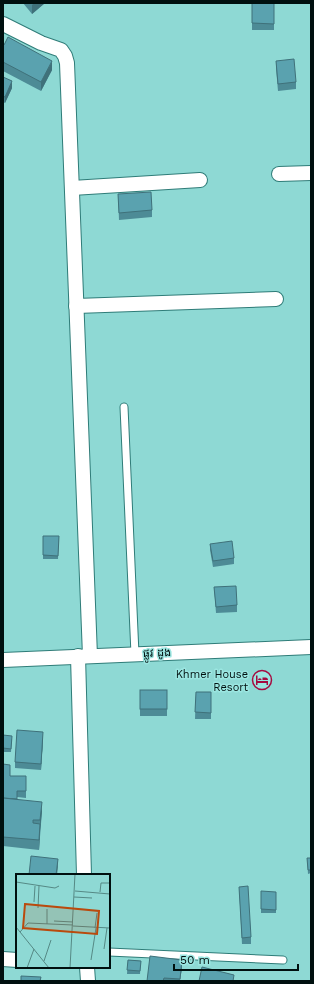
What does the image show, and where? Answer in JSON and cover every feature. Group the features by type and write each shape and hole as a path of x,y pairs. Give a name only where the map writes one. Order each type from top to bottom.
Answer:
{"street":[{"path":"3,24 41,43 61,50 65,56 69,88 76,306 84,656 84,874"},
{"path":"279,174 311,173"},
{"path":"72,188 200,180"},
{"path":"76,306 276,299"},
{"name":"ផ្លូវ ដូង","path":"3,660 311,647"},
{"path":"3,959 16,960"}],"lane":[{"path":"124,407 135,654"},
{"path":"110,952 282,960"}],"building":[{"path":"252,3 274,3 274,24 252,23"},
{"path":"8,37 52,61 41,82 3,62 3,44 4,45"},
{"path":"294,59 296,82 278,84 276,61"},
{"path":"3,77 12,81 5,97 3,96"},
{"path":"151,192 152,210 119,213 118,194"},
{"path":"43,536 59,536 58,556 43,555"},
{"path":"232,541 234,558 213,561 210,544"},
{"path":"236,586 237,605 216,607 214,587"},
{"path":"140,690 167,690 167,709 140,709"},
{"path":"196,692 211,692 211,713 195,712"},
{"path":"17,730 43,732 41,764 15,762"},
{"path":"3,735 12,736 11,749 3,748"},
{"path":"3,764 10,765 10,776 26,776 26,791 17,791 17,799 3,798"},
{"path":"3,798 42,802 40,820 33,820 33,823 40,824 39,840 3,837"},
{"path":"31,856 58,859 56,874 29,874"},
{"path":"307,858 311,858 311,870 308,870"},
{"path":"248,886 251,937 242,938 239,887"},
{"path":"261,891 276,892 276,910 261,909"},
{"path":"150,956 182,960 180,979 164,978 163,981 147,981"},
{"path":"128,960 141,961 140,971 127,970"},
{"path":"202,967 234,975 233,981 199,981"},
{"path":"21,976 41,977 40,981 21,981"}],"place":[{"name":"Khmer House Resort","path":"262,680"}]}
